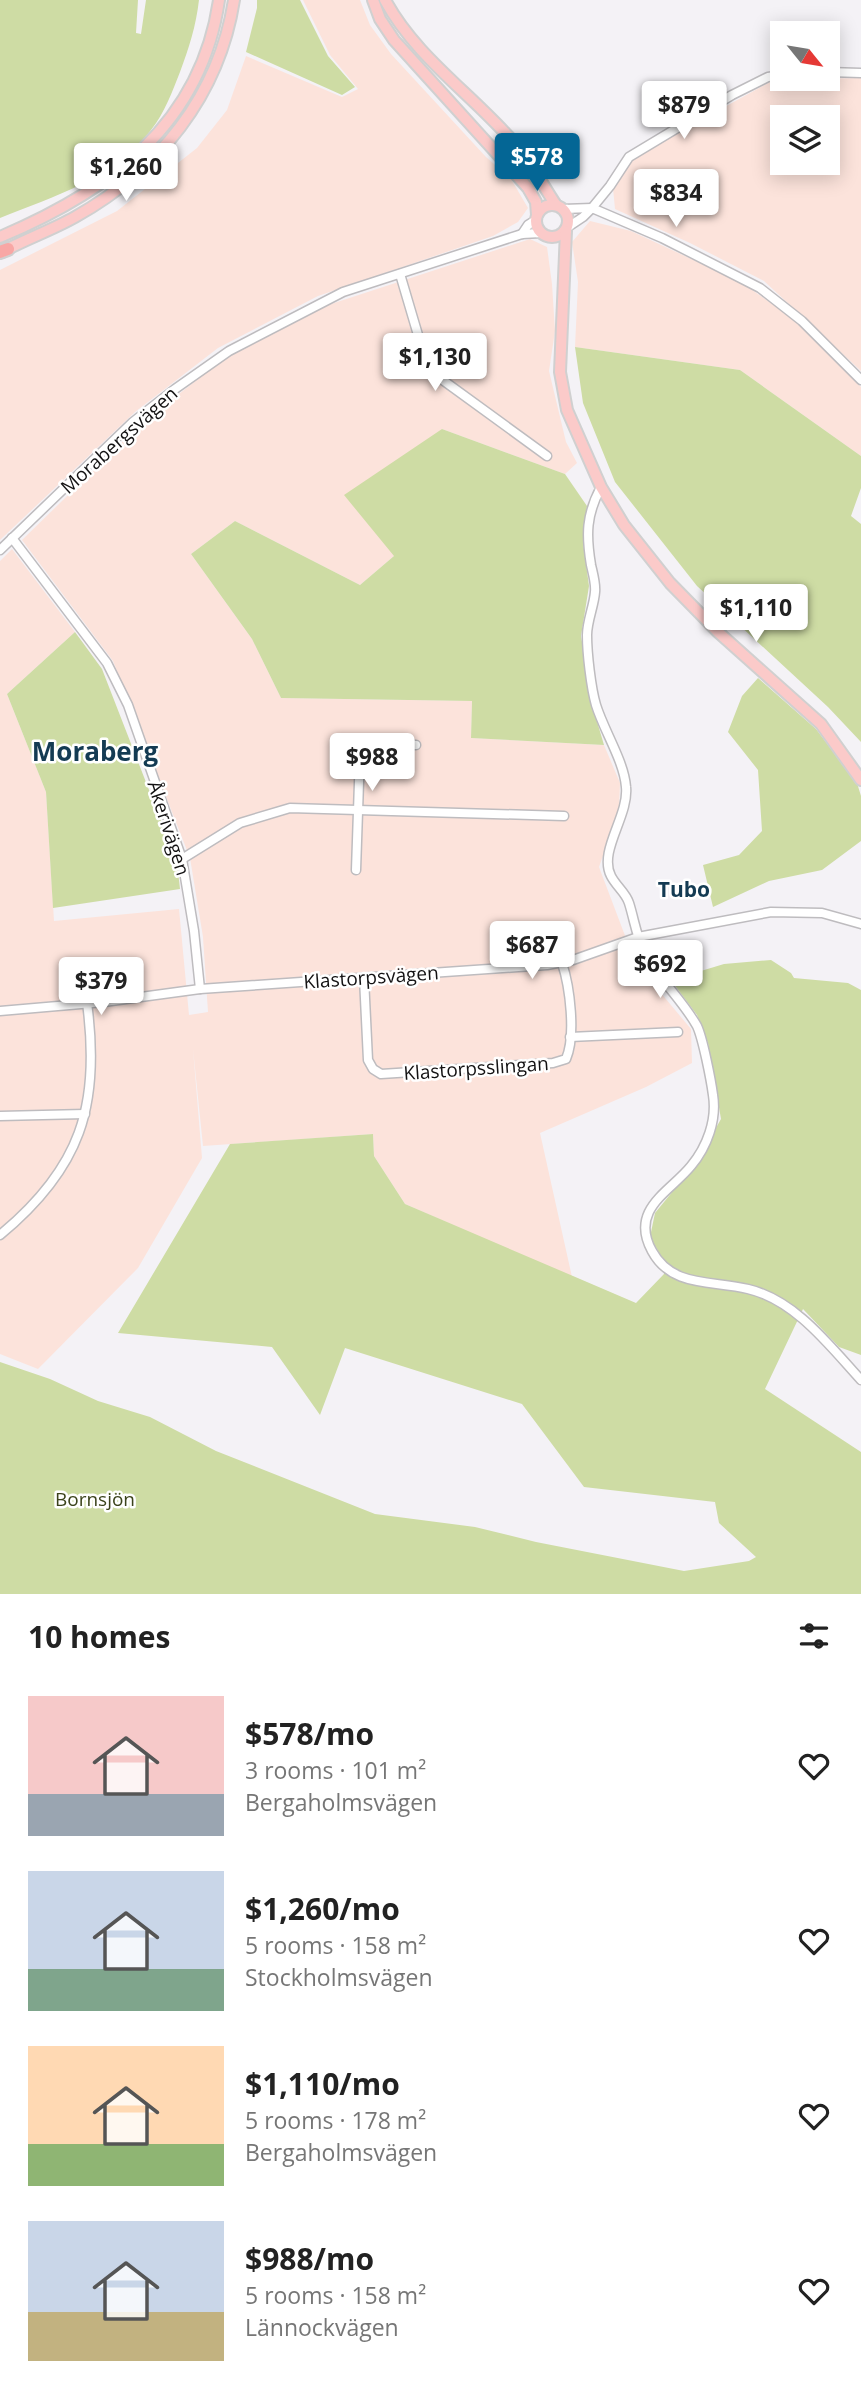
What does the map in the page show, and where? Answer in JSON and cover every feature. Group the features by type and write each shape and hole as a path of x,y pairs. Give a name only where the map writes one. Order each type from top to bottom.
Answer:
{"main road":[{"path":"0,237 85,195 129,163 152,141 194,83 208,47 219,0"},
{"path":"3,251 66,222 97,203 137,175 178,133 208,85 225,43 234,0"},
{"path":"373,0 380,19 394,40 528,188 536,202 537,217 544,235 556,245 563,282"},
{"path":"384,0 406,34 508,136 568,219 560,372 566,410 601,487 624,525 670,583 718,632 821,724 861,780"},
{"path":"537,217 543,208 559,207"},
{"path":"544,235 557,237 567,229"}],"street":[{"path":"840,72 861,73"},
{"path":"567,229 592,208 629,157 732,95 770,76"},
{"path":"559,207 592,208 662,238 760,288 802,321 861,380"},
{"name":"Morabergsvägen","path":"523,234 537,217"},
{"name":"Morabergsvägen","path":"0,550 133,422 219,358 254,337 328,299 523,234 544,235"},
{"path":"400,274 426,362 444,381 547,456"},
{"path":"601,487 591,506 587,539 596,590 587,634 596,704 626,788 625,805 608,855 608,866 611,876 629,901 638,937 647,956 698,1028 713,1096 714,1119 707,1139 691,1166 656,1199 648,1212 646,1227 650,1248 661,1266 677,1276 750,1289 778,1299 818,1335 861,1380"},
{"name":"Åkerivägen","path":"12,538 107,663 128,705 182,859 200,989"},
{"path":"356,870 360,753 369,743 416,745"},
{"path":"182,859 240,823 290,808 565,816"},
{"name":"Klastorpsvägen","path":"0,1011 200,989 562,963 638,937 771,912 822,913 861,924"},
{"name":"Klastorpsslingan","path":"364,978 368,1060 373,1069 381,1074 553,1063 566,1059 571,1047 567,980 562,963"},
{"path":"0,1235 27,1213 55,1181 76,1143 85,1114 91,1048 88,1003"},
{"name":"Klastorpsslingan","path":"570,1037 678,1032"},
{"path":"0,1116 85,1114"}],"shaded area":[{"path":"303,0 360,0 370,25 391,54 486,157 511,179 528,208 518,222 493,236 318,296 218,348 135,412 0,540 0,270 117,211 197,148 227,110 246,56 342,97 358,89 330,55"},
{"path":"840,78 861,78 861,371 764,281 615,209 613,188 634,157 770,82 770,91 840,91"},
{"path":"590,221 631,231 741,282 792,318 861,387 861,456 740,370 575,347 578,282 572,242"},
{"path":"530,239 547,247 555,331 549,371 566,442 577,463 565,474 442,429 394,556 360,585 235,521 191,554 252,639 281,698 472,701 471,738 604,745 620,783 619,810 599,867 635,962 691,1029 692,1063 646,1087 540,1133 572,1277 405,1204 374,1156 373,1134 203,1146 193,1049 202,1158 138,1268 38,1369 0,1354 0,561 12,549 75,632 7,694 46,792 54,921 179,909 189,1015 208,1012 203,937 190,858 113,661 22,540 142,423 226,357 328,305"}],"green space":[{"path":"0,0 138,0 136,33 141,34 146,0 199,0 189,46 171,94 156,123 137,146 120,161 82,184 0,218"},
{"path":"257,0 300,0 328,56 355,87 342,95 246,52"},
{"path":"575,347 740,370 861,456 861,488 851,516 861,524 861,742 828,707 697,586 615,482 583,403"},
{"path":"442,429 565,474 587,506 583,542 589,586 581,636 593,708 604,745 471,738 472,701 281,698 252,639 191,554 235,521 360,585 394,556 344,495"},
{"path":"75,632 102,669 177,862 180,889 53,908 46,792 7,694"},
{"path":"758,678 816,729 857,783 861,796 861,841 822,870 769,881 713,907 703,865 739,855 762,831 758,770 728,732 742,696"},
{"name":"Bornsjön","path":"771,960 794,978 848,983 861,990 861,1355 839,1347 803,1309 765,1389 861,1452 861,1594 0,1594 0,1362 50,1379 98,1401 150,1417 216,1451 375,1514 475,1527 536,1542 684,1571 749,1561 756,1557 719,1523 715,1502 584,1487 522,1404 345,1348 320,1415 272,1347 118,1333 230,1144 373,1134 374,1156 405,1204 636,1303 664,1274 664,1261 650,1237 655,1213 696,1163 721,1119 708,1043 697,1015 667,975 691,974 724,964"}],"district":[{"name":"Moraberg","path":"95,752"},
{"name":"Tubo","path":"684,890"}]}
